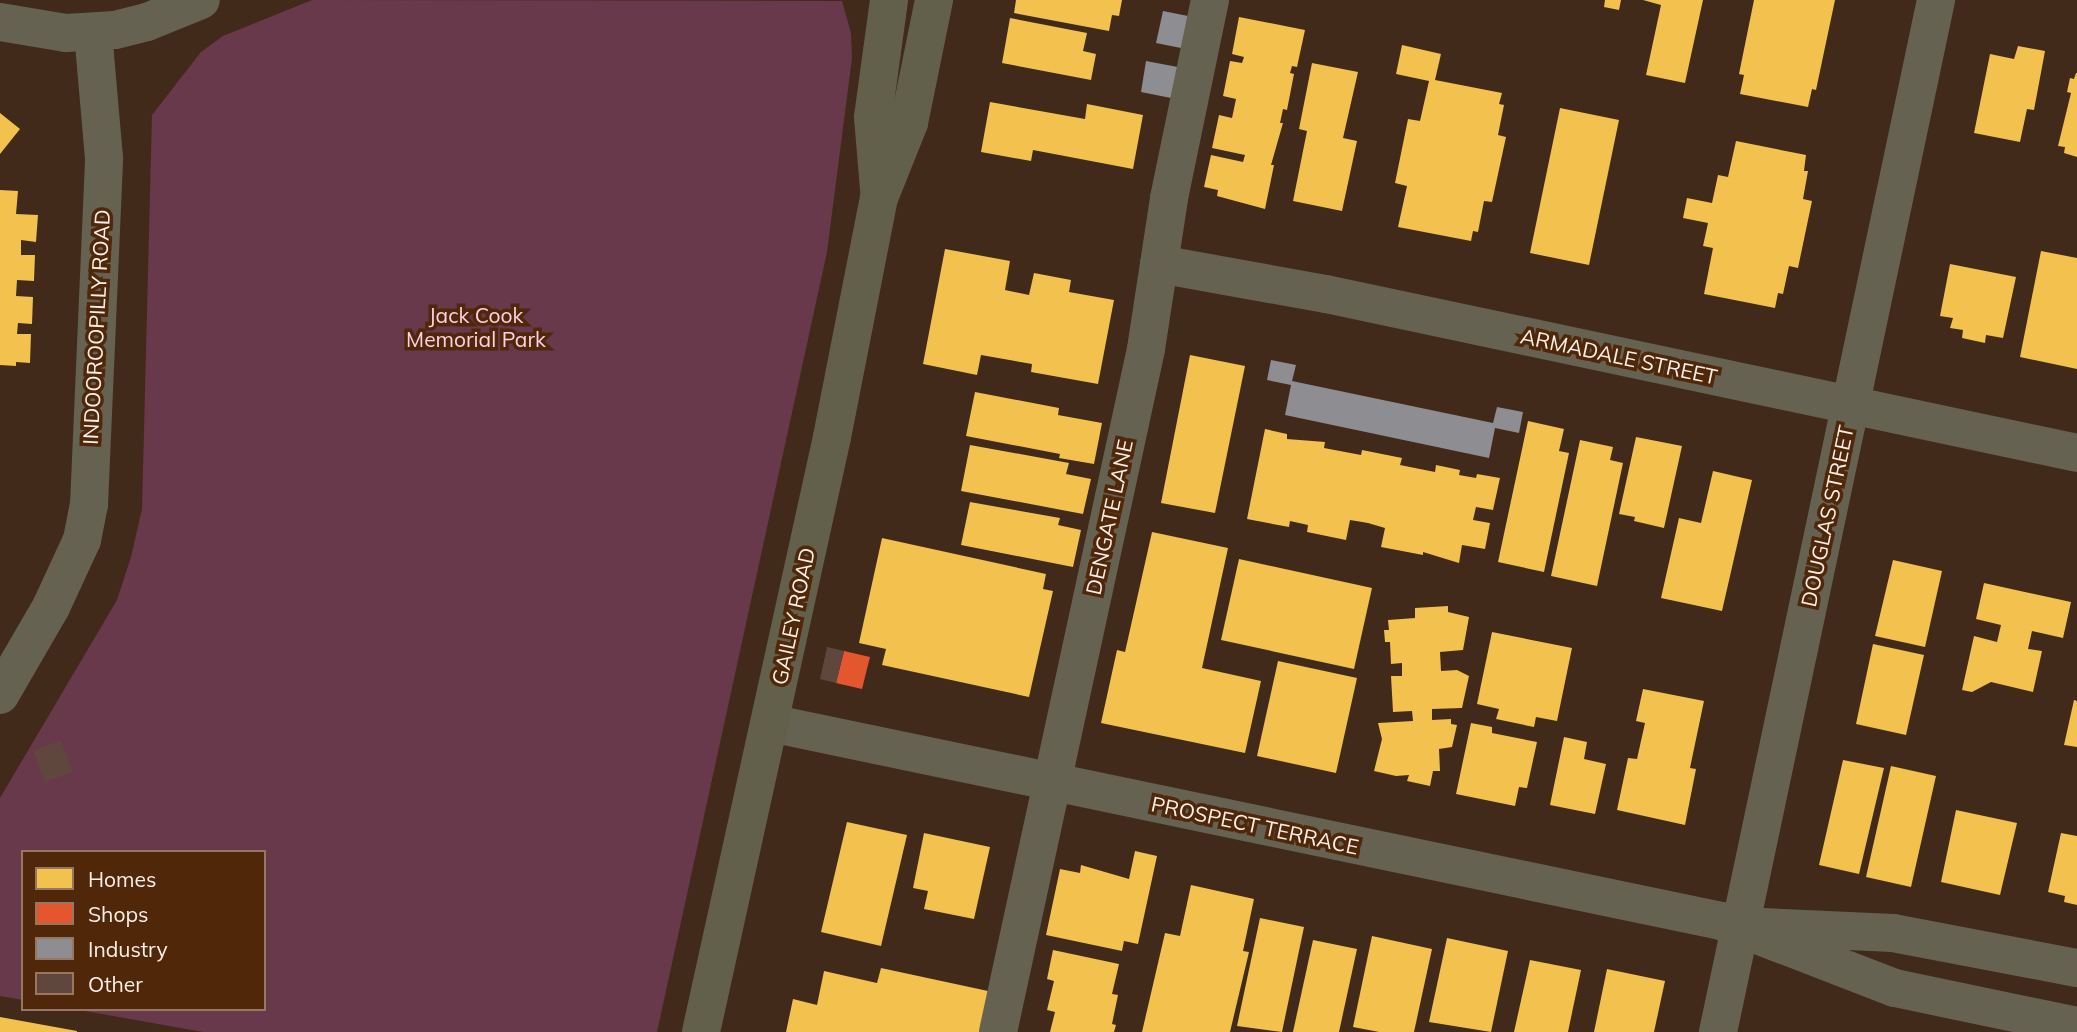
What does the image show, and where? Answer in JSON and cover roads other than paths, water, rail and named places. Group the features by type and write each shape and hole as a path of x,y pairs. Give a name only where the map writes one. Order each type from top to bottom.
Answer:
{"main road":[{"name":"GAILEY ROAD","path":"879,198 873,117 889,0"},
{"name":"GAILEY ROAD","path":"702,1032 770,723 879,198 909,123 934,0"}],"street":[{"path":"0,22 66,33 93,32 147,22 201,0"},
{"name":"DENGATE LANE","path":"998,1032 1146,349 1169,198 1210,0"},
{"name":"DOUGLAS STREET","path":"1718,1032 1936,0"},
{"name":"INDOOROOPILLY ROAD","path":"0,695 51,607 82,540 89,505 104,158 93,32"},
{"name":"ARMADALE STREET","path":"1159,264 1326,294 2077,453"},
{"name":"PROSPECT TERRACE","path":"770,723 1739,926 1893,933 2077,968"},
{"name":"PROSPECT TERRACE","path":"1739,926 1895,988 2077,1026"}],"park label":[{"name":"Jack Cook Memorial Park","path":"476,327"}]}
